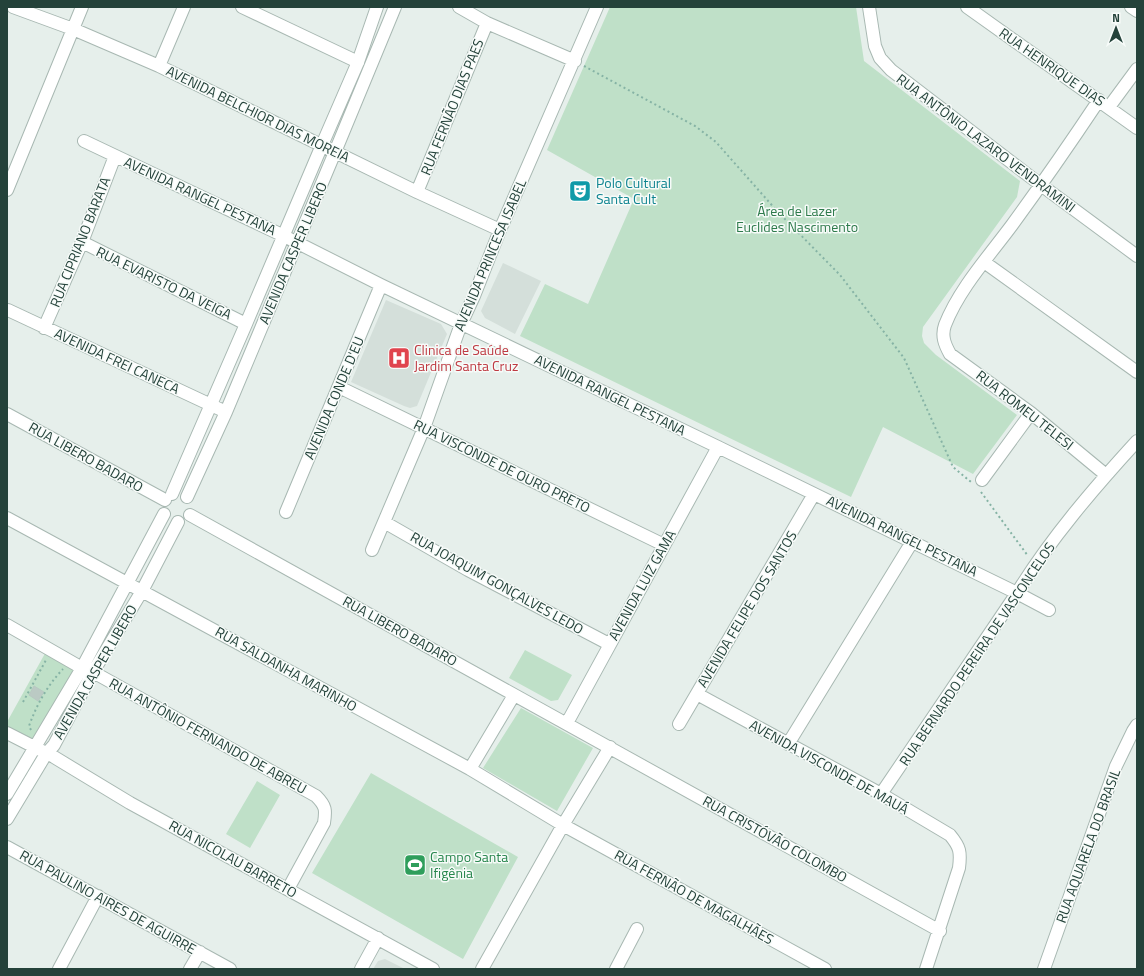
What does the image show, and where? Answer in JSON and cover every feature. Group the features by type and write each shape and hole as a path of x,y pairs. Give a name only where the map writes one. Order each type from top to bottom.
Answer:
{"street":[{"name":"AVENIDA BELCHIOR DIAS MOREIA","path":"13,7 73,29 159,66 417,192 500,230"},
{"path":"7,190 82,7"},
{"path":"159,66 184,7"},
{"path":"242,7 358,62"},
{"name":"AVENIDA CASPER LIBERO","path":"168,497 284,236 358,62 377,7"},
{"name":"AVENIDA CASPER LIBERO","path":"187,497 226,412 395,7"},
{"path":"459,7 487,23 575,61"},
{"name":"AVENIDA PRINCESA ISABEL","path":"372,550 424,428 461,324 474,296 500,230 575,61 597,7"},
{"name":"RUA ANTÔNIO LAZARO VENDRAMINI","path":"869,7 875,46 880,58 891,70 1041,185 1137,256"},
{"name":"RUA HENRIQUE DIAS","path":"967,7 1104,103 1137,128"},
{"path":"1131,7 1137,11"},
{"name":"RUA FERNÃO DIAS PAES","path":"417,192 487,23"},
{"path":"1137,69 1104,103 984,262 1137,372"},
{"name":"AVENIDA RANGEL PESTANA","path":"84,141 284,236 381,285 718,447 1049,610"},
{"name":"RUA CIPRIANO BARATA","path":"44,328 82,242 115,156"},
{"name":"RUA EVARISTO DA VEIGA","path":"82,242 246,324"},
{"name":"RUA ROMEU TELESI","path":"984,262 958,298 944,326 944,345 950,354 1031,413 1106,475"},
{"name":"AVENIDA CONDE D'EU","path":"286,512 381,285"},
{"name":"AVENIDA FREI CANECA","path":"8,310 226,412"},
{"name":"RUA VISCONDE DE OURO PRETO","path":"339,387 664,545"},
{"path":"977,484 1031,413"},
{"name":"RUA LIBERO BADARO","path":"7,414 168,497"},
{"name":"RUA BERNARDO PEREIRA DE VASCONCELOS","path":"881,794 1035,564 1106,475 1137,441"},
{"name":"AVENIDA LUIZ GAMA","path":"566,723 718,447"},
{"path":"178,493 187,497 191,505 190,514 187,518 178,522 169,520 164,514 162,507 168,497 178,493"},
{"name":"AVENIDA FELIPE DOS SANTOS","path":"679,724 814,494"},
{"name":"AVENIDA CASPER LIBERO","path":"7,794 164,514"},
{"name":"RUA LIBERO BADARO","path":"190,514 610,747"},
{"name":"RUA SALDANHA MARINHO","path":"7,518 470,770 563,824"},
{"name":"AVENIDA CASPER LIBERO","path":"7,819 46,754 54,745 93,672 142,591 178,522"},
{"name":"RUA JOAQUIM GONÇALVES LEDO","path":"384,522 468,570 609,644"},
{"path":"788,744 912,542"},
{"name":"RUA ANTÔNIO FERNANDO DE ABREU","path":"7,625 316,796 324,804 326,814 324,823 288,889"},
{"name":"AVENIDA VISCONDE DE MAUÁ","path":"697,694 881,794 950,835 958,844 961,856 959,868 940,931"},
{"path":"470,770 514,695"},
{"name":"RUA AQUARELA DO BRASIL","path":"1044,969 1116,766 1133,730 1137,725"},
{"name":"RUA NICOLAU BARRETO","path":"7,733 130,803 433,969"},
{"path":"482,969 563,824 610,747"},
{"name":"RUA CRISTÓVÃO COLOMBO","path":"610,747 940,931"},
{"name":"RUA FERNÃO DE MAGALHÃES","path":"563,824 826,969"},
{"name":"RUA PAULINO AIRES DE AGUIRRE","path":"7,847 230,969"},
{"path":"59,969 98,896"},
{"path":"616,969 636,929"},
{"path":"926,969 940,931"},
{"path":"361,969 378,938"},
{"path":"190,969 200,952"}],"path":[{"path":"575,61 695,126 716,142 777,212 840,275 904,358 953,467 977,484 1035,564"},
{"path":"23,702 51,650"},
{"path":"32,731 29,726 36,707 51,682 63,669 78,665"}],"shaded area":[{"path":"503,263 541,281 515,334 485,318 481,311"},
{"name":"Clinica de Saúde Jardim Santa Cruz","path":"386,300 441,324 447,334 417,406 410,408 351,382"},
{"path":"385,959 405,969 373,969 378,961"}],"green space":[{"name":"Área de Lazer Euclides Nascimento","path":"610,7 856,7 864,61 1020,181 1017,197 923,327 922,336 924,343 936,355 1017,415 973,474 883,427 851,497 520,336 545,284 588,304 634,199 547,150"},
{"path":"48,648 80,666 34,747 7,733 7,722"},
{"path":"525,650 572,675 558,700 551,701 509,678"},
{"path":"521,708 593,748 557,811 483,768"},
{"name":"Campo Santa Ifigênia","path":"371,773 518,857 463,959 312,873"},
{"path":"257,781 280,795 250,848 226,834"}],"building":[{"path":"34,686 44,692 38,701 29,695"}],"place":[{"name":"Polo Cultural Santa Cult","path":"580,191"},
{"name":"Clinica de Saúde Jardim Santa Cruz","path":"399,358"},
{"name":"Campo Santa Ifigênia","path":"415,865"}]}
